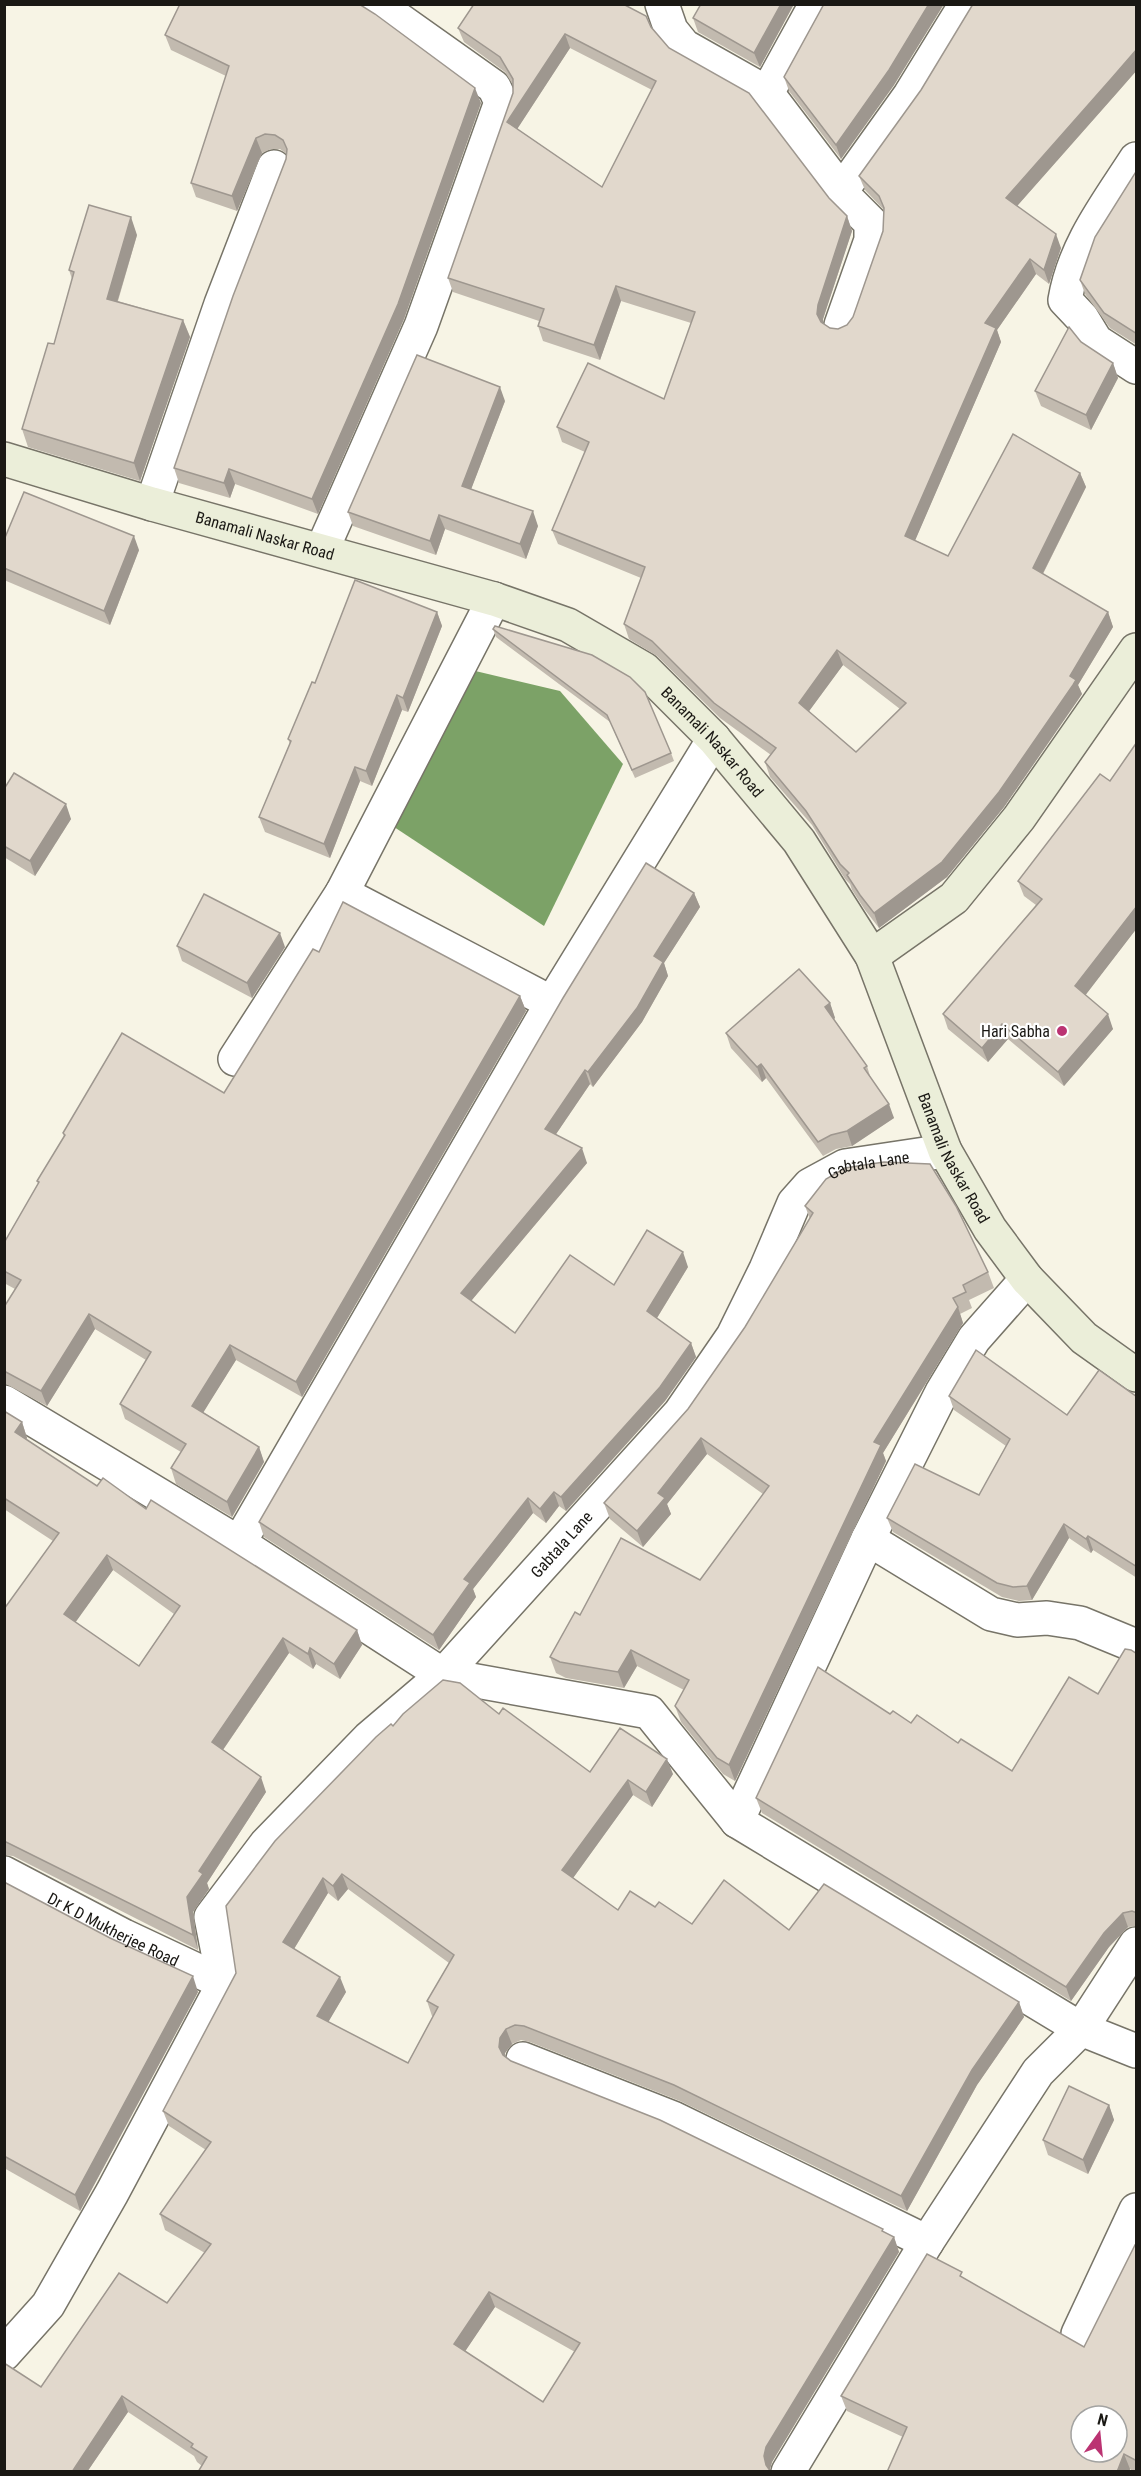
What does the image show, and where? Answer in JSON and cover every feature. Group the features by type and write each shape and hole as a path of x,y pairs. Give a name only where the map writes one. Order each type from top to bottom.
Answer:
{"street":[{"path":"322,550 421,326 501,102 494,87 377,4"},
{"path":"662,4 671,30 684,46 767,93 842,190 872,223 871,240 841,325"},
{"path":"767,93 816,4"},
{"path":"842,190 910,95 966,4"},
{"path":"1137,159 1081,246 1069,273 1065,300 1082,318 1096,341 1137,367"},
{"path":"152,504 220,304 273,167"},
{"name":"Banamali Naskar Road","path":"4,459 152,504 494,599 568,625 644,669 714,739 799,841 872,956 945,1151 990,1229 1027,1279 1084,1338 1137,1375"},
{"path":"235,1059 342,893 494,599"},
{"path":"872,956 954,898 1019,818 1136,653"},
{"path":"239,1543 552,1002 714,739"},
{"path":"342,893 552,1002"},
{"name":"Gabtala Lane","path":"224,1983 211,1917 266,1844 369,1738 443,1675 680,1413 733,1336 766,1269 794,1203 810,1185 845,1166 945,1151"},
{"path":"737,1821 868,1539 942,1392 974,1339 1027,1279"},
{"path":"4,1402 239,1543 443,1675 648,1712 737,1821 1081,2029 1137,2051"},
{"path":"868,1539 991,1614 1017,1620 1047,1618 1080,1623 1137,1646"},
{"name":"Dr K D Mukherjee Road","path":"4,1873 124,1936 224,1983"},
{"path":"788,2472 927,2242 1038,2072 1081,2029 1137,1944"},
{"path":"4,2354 48,2305 112,2193 224,1983"},
{"path":"524,2059 673,2118 927,2242"},
{"path":"1078,2334 1137,2211"}],"shaded area":[{"path":"467,669 560,691 623,764 544,926 385,821"}],"building":[{"path":"180,4 359,4 475,88 398,304 312,499 229,469 224,483 174,468 233,296 286,159 287,149 283,140 275,135 265,134 256,138 232,196 191,183 229,66 165,35"},
{"path":"474,4 623,4 646,16 651,27 669,48 749,93 829,198 847,216 817,314 821,322 830,328 838,329 847,325 853,317 883,231 884,208 879,196 859,176 921,90 973,4 1137,4 1137,49 1006,198 1056,234 1044,270 1030,259 985,323 996,328 905,536 948,556 1013,434 1080,473 1033,568 1108,612 1070,676 1076,680 1073,685 999,792 942,862 874,913 806,811 765,762 776,748 714,703 652,641 624,624 645,567 552,530 589,442 557,427 588,363 664,399 695,312 616,286 594,345 538,326 544,309 448,278 513,93 513,79 500,57 458,28","holes":["565,34 656,81 602,187 507,122","837,650 906,703 856,752 799,703"]},
{"path":"701,4 781,4 754,53 693,18"},
{"path":"824,4 929,4 889,70 836,145 784,77"},
{"path":"1137,170 1137,334 1104,313 1080,280 1095,237"},
{"path":"89,205 131,217 107,299 183,320 134,463 22,429 48,343 54,344 74,272 69,270"},
{"path":"1069,327 1081,342 1113,363 1086,415 1035,391"},
{"path":"417,355 500,387 462,486 533,511 520,544 439,515 430,541 348,512"},
{"path":"24,492 134,536 104,611 4,568 4,540"},
{"path":"355,580 437,612 403,698 397,695 366,771 355,767 324,844 259,817 291,741 288,739 312,682 315,683"},
{"path":"495,626 592,655 630,677 645,692 671,753 632,770 607,715 493,629"},
{"path":"1137,742 1137,906 1075,986 1108,1014 1058,1072 1002,1024 982,1048 943,1014 1042,899 1018,881 1100,774 1110,781"},
{"path":"14,773 66,804 30,861 4,846 4,789"},
{"path":"646,863 694,893 654,956 663,962 637,1008 588,1072 585,1070 545,1129 582,1148 461,1293 515,1333 570,1255 614,1285 647,1230 683,1252 647,1311 691,1343 660,1387 561,1497 554,1492 540,1509 528,1498 464,1579 470,1583 433,1635 259,1522 563,998"},
{"path":"204,894 280,933 247,983 177,946"},
{"path":"343,902 520,996 296,1382 230,1345 192,1406 259,1447 227,1502 171,1468 186,1444 120,1404 151,1352 89,1314 41,1391 4,1371 4,1307 21,1280 4,1271 4,1243 65,1135 63,1133 122,1033 224,1093 313,949 319,952"},
{"path":"799,969 830,1003 825,1007 867,1066 864,1068 889,1104 847,1131 831,1135 818,1142 761,1064 757,1067 726,1033"},
{"path":"884,1162 930,1164 956,1206 988,1272 963,1285 966,1292 953,1298 958,1307 874,1442 881,1445 729,1765 717,1758 675,1706 689,1680 631,1650 618,1672 560,1662 550,1657 575,1612 580,1615 621,1538 700,1580 769,1486 701,1438 658,1493 665,1498 637,1531 604,1503 688,1409 745,1327 813,1213 805,1206 826,1179 845,1168"},
{"path":"976,1350 1067,1415 1099,1370 1137,1397 1137,1567 1088,1536 1086,1539 1064,1524 1027,1586 1013,1587 997,1583 887,1518 915,1464 979,1495 1010,1439 949,1396"},
{"path":"4,1411 22,1422 15,1432 97,1486 103,1478 146,1509 151,1500 357,1630 334,1664 310,1648 308,1654 283,1638 212,1742 261,1777 199,1871 203,1874 187,1897 193,1935 4,1841 4,1609 59,1533 4,1498","holes":["107,1555 180,1606 139,1666 64,1614"]},
{"path":"1125,1649 1137,1654 1137,1913 1132,1911 1123,1913 1104,1933 1066,1987 756,1798 818,1667 890,1714 893,1711 911,1723 917,1715 958,1743 961,1739 1012,1771 1069,1677 1098,1694"},
{"path":"443,1680 460,1683 499,1714 503,1708 590,1772 620,1728 667,1759 646,1792 628,1780 562,1870 618,1910 630,1891 655,1907 659,1902 692,1924 724,1880 789,1930 824,1884 1019,2002 972,2070 901,2196 674,2085 524,2026 515,2025 506,2029 500,2038 499,2047 503,2055 511,2061 660,2120 883,2229 882,2231 894,2237 766,2447 764,2456 771,2472 198,2472 207,2457 191,2447 193,2444 122,2396 72,2472 4,2472 4,2363 41,2387 119,2273 167,2303 211,2244 160,2214 211,2142 163,2111 236,1973 226,1906 275,1841 376,1737 391,1724 393,1726 403,1714","holes":["342,1874 454,1955 427,2001 438,2007 408,2063 317,2016 340,1977 283,1942 323,1878 333,1886","489,2292 580,2343 543,2402 454,2344"]},
{"path":"4,1882 110,1938 193,1976 75,2195 4,2156"},
{"path":"1069,2086 1109,2105 1083,2160 1043,2140"},
{"path":"1135,2245 1137,2246 1137,2461 1129,2457 1129,2404 1069,2404 1069,2464 1120,2464 1117,2472 887,2472 907,2427 841,2396 927,2254 962,2272 960,2276 1084,2347"}],"place":[{"name":"Hari Sabha","path":"1062,1031"}]}
